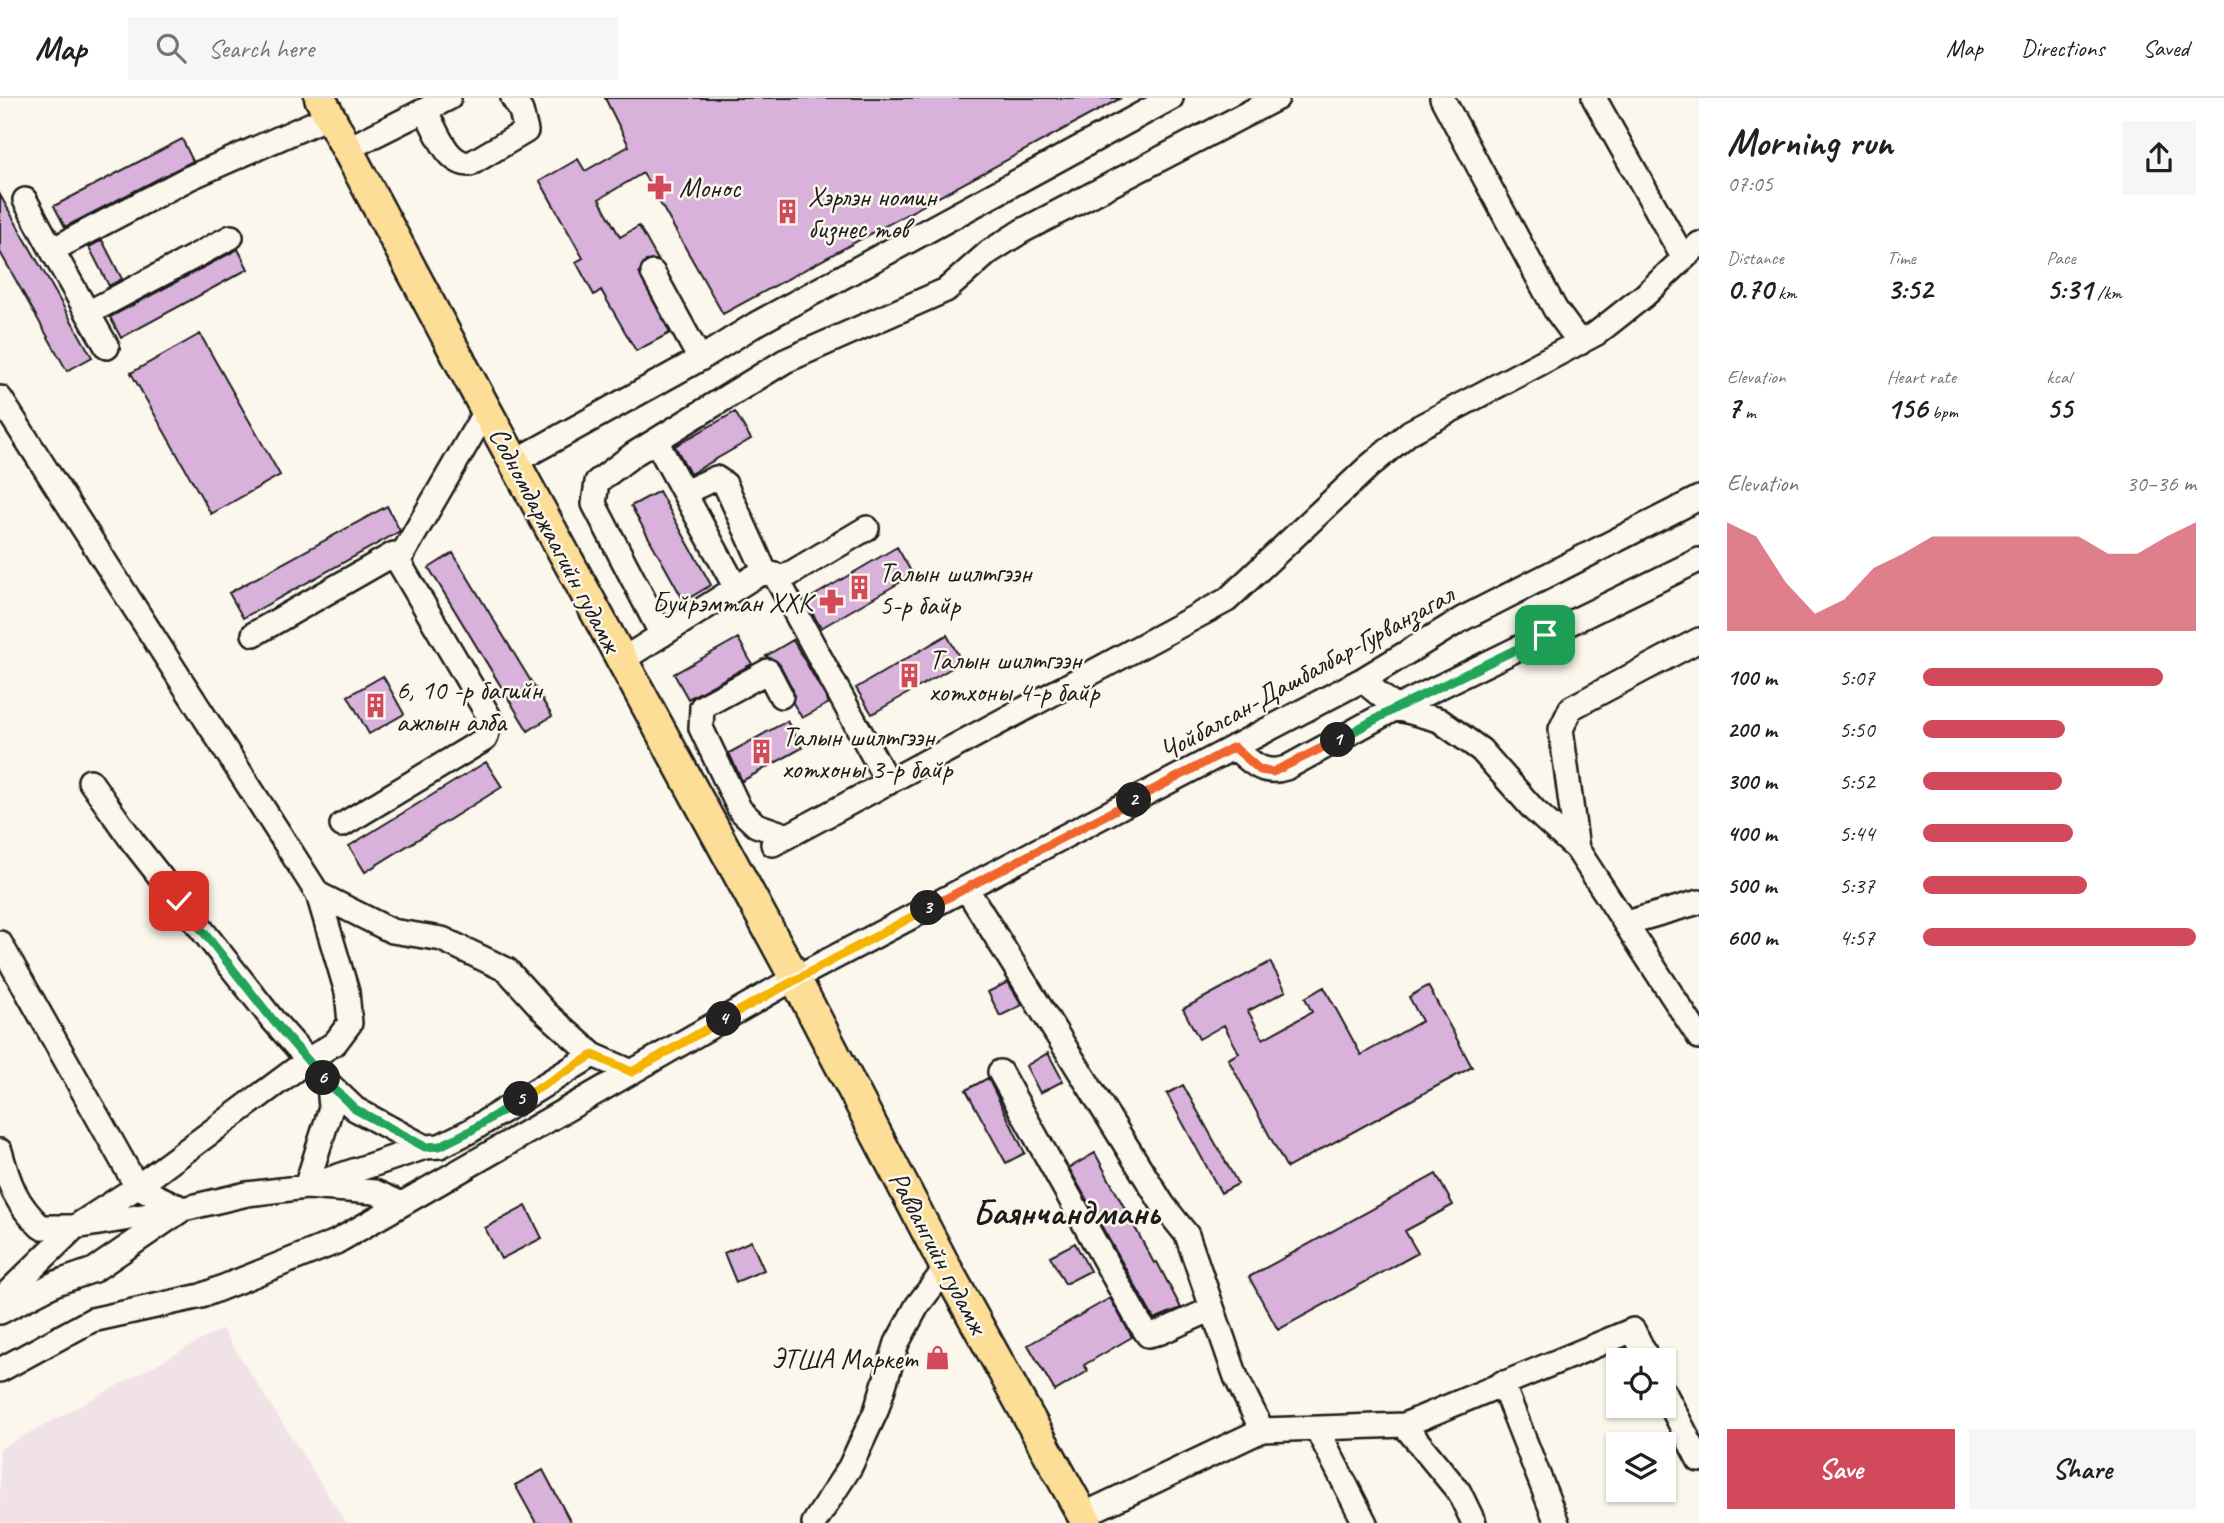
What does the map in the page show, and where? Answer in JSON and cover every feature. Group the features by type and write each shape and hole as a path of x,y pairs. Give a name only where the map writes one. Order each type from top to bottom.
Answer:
{"main road":[{"name":"Содномдаржаагийн гудамж","path":"325,107 514,462 795,978"},
{"name":"Равдангийн гудамж","path":"795,978 946,1268 1085,1519"}],"street":[{"path":"349,148 449,98"},
{"path":"425,110 452,158 461,164 470,164 526,131 521,111 513,98"},
{"path":"514,462 700,359 756,324 1171,98"},
{"path":"662,635 594,504 597,482 656,441 785,361 946,290 989,252 1022,231 1277,98"},
{"path":"1442,98 1555,309 1580,343"},
{"path":"781,696 768,671 702,707 701,728 740,810 756,825 781,840 1227,600 1367,468 1410,432 1597,333 1645,295 1691,251 1594,98"},
{"path":"52,250 325,107"},
{"path":"25,200 107,347"},
{"path":"88,313 231,237"},
{"path":"653,273 700,359"},
{"path":"0,398 318,894 347,992 350,1023 335,1043 308,1060 137,1187 75,1227 0,1300"},
{"path":"398,562 486,410"},
{"path":"656,441 736,588"},
{"path":"685,492 716,478 725,484 772,576 888,783"},
{"name":"Чойбалсан-Дашбалбар-Гурванзагал","path":"0,1370 92,1320 201,1296 336,1242 795,978 1362,680 1462,619 1699,498"},
{"path":"622,660 736,588 772,576 867,528"},
{"path":"254,634 394,554 491,720 485,739 342,825"},
{"path":"1234,747 1260,770 1273,772 1286,768 1396,708 1699,560"},
{"path":"1577,849 1561,729 1571,708 1699,640"},
{"path":"1362,680 1396,708 1439,719 1481,750 1534,810 1577,849 1699,1037"},
{"path":"90,782 149,863 272,1019 329,1084 355,1109 425,1147"},
{"path":"966,888 1163,1205 1187,1235 1236,1377 1262,1430"},
{"path":"318,894 393,931 442,939 507,970 546,1013 593,1055 632,1072"},
{"path":"1626,923 1699,902"},
{"path":"0,943 137,1187 183,1209"},
{"path":"306,1187 425,1147 440,1146 470,1131 593,1055"},
{"path":"1000,1072 1148,1335 1161,1332 1212,1309"},
{"path":"306,1187 331,1108 329,1084"},
{"path":"0,1151 8,1181 22,1210 41,1227 75,1227 183,1209 247,1194 306,1187 375,1192 402,1204"},
{"path":"0,1312 56,1283 94,1270 183,1209"},
{"path":"814,1523 850,1467 871,1422 897,1343 917,1306 946,1268"},
{"path":"1085,1519 1262,1430 1404,1425 1633,1330 1642,1348"},
{"path":"1502,1383 1557,1523"},
{"path":"1676,1415 1699,1460"},
{"path":"1404,1425 1459,1492 1474,1523"},
{"path":"1317,1429 1365,1523"}],"shaded area":[{"path":"222,1329 346,1523 0,1523 0,1449"}],"building":[{"name":"Хэрлэн номин бизнес төв","path":"605,98 1121,98 723,314 643,173 599,199 620,237 639,226 658,260 646,261 639,273 670,333 636,351 601,290 594,295 576,262 583,258 540,181 578,159 585,171 629,146"},
{"path":"182,139 193,161 65,227 54,206"},
{"path":"0,195 92,357 67,371 0,252"},
{"path":"102,240 122,279 109,286 89,247"},
{"path":"238,249 248,269 121,338 110,317"},
{"path":"200,334 280,475 211,514 131,373"},
{"path":"735,412 751,439 690,474 675,446"},
{"path":"659,491 711,585 684,601 631,506"},
{"path":"387,506 400,531 243,618 229,593"},
{"name":"Талын шилтгээн 5-р байр","path":"897,547 913,575 821,628 805,601"},
{"path":"453,553 552,716 528,731 429,568"},
{"name":"Талын шилтгээн хотхоны 4-р байр","path":"947,635 962,662 872,714 856,688"},
{"path":"738,638 752,664 688,699 674,674"},
{"path":"793,640 829,703 802,718 793,703 793,690 780,665 766,656"},
{"name":"6, 10 -р багийн ажлын алба","path":"383,676 404,714 369,734 348,696"},
{"name":"Талын шилтгээн хотхоны 3-р байр","path":"787,721 802,748 742,781 729,753"},
{"path":"486,762 502,787 365,872 349,846"},
{"path":"1270,962 1286,991 1248,1011 1263,1039 1312,1012 1305,998 1324,987 1361,1055 1422,1021 1409,997 1428,986 1472,1067 1287,1168 1228,1059 1239,1053 1224,1025 1199,1039 1183,1009"},
{"path":"1008,982 1022,1005 1000,1016 988,992"},
{"path":"1048,1053 1063,1081 1040,1093 1026,1066"},
{"path":"988,1078 1025,1153 1006,1163 966,1090"},
{"path":"1183,1085 1238,1184 1221,1193 1167,1094"},
{"path":"1095,1153 1181,1308 1154,1319 1069,1168"},
{"path":"1436,1174 1453,1205 1405,1231 1418,1253 1278,1330 1249,1277"},
{"path":"526,1206 542,1238 501,1259 485,1228"},
{"path":"751,1241 764,1270 736,1282 724,1253"},
{"path":"1075,1243 1090,1271 1065,1284 1050,1256"},
{"path":"1110,1298 1132,1337 1084,1365 1088,1371 1055,1391 1028,1345"},
{"path":"543,1470 571,1523 536,1523 515,1485"}],"place":[{"name":"Монос","path":"659,187"},
{"name":"Хэрлэн номин бизнес төв","path":"788,212"},
{"name":"Талын шилтгээн 5-р байр","path":"859,588"},
{"name":"Буйрэмтан ХХК","path":"832,602"},
{"name":"Талын шилтгээн хотхоны 4-р байр","path":"909,675"},
{"name":"6, 10 -р багийн ажлын алба","path":"376,705"},
{"name":"Талын шилтгээн хотхоны 3-р байр","path":"762,752"},
{"name":"ЭТША Маркет","path":"938,1358"}],"district":[{"name":"Баянчандмань","path":"1066,1212"}],"route":[{"path":"179,901 272,1019 329,1084 355,1109 425,1147 440,1146 470,1131 593,1055 632,1072 795,978 1234,747 1260,770 1273,772 1286,768 1396,708 1545,635"}]}
